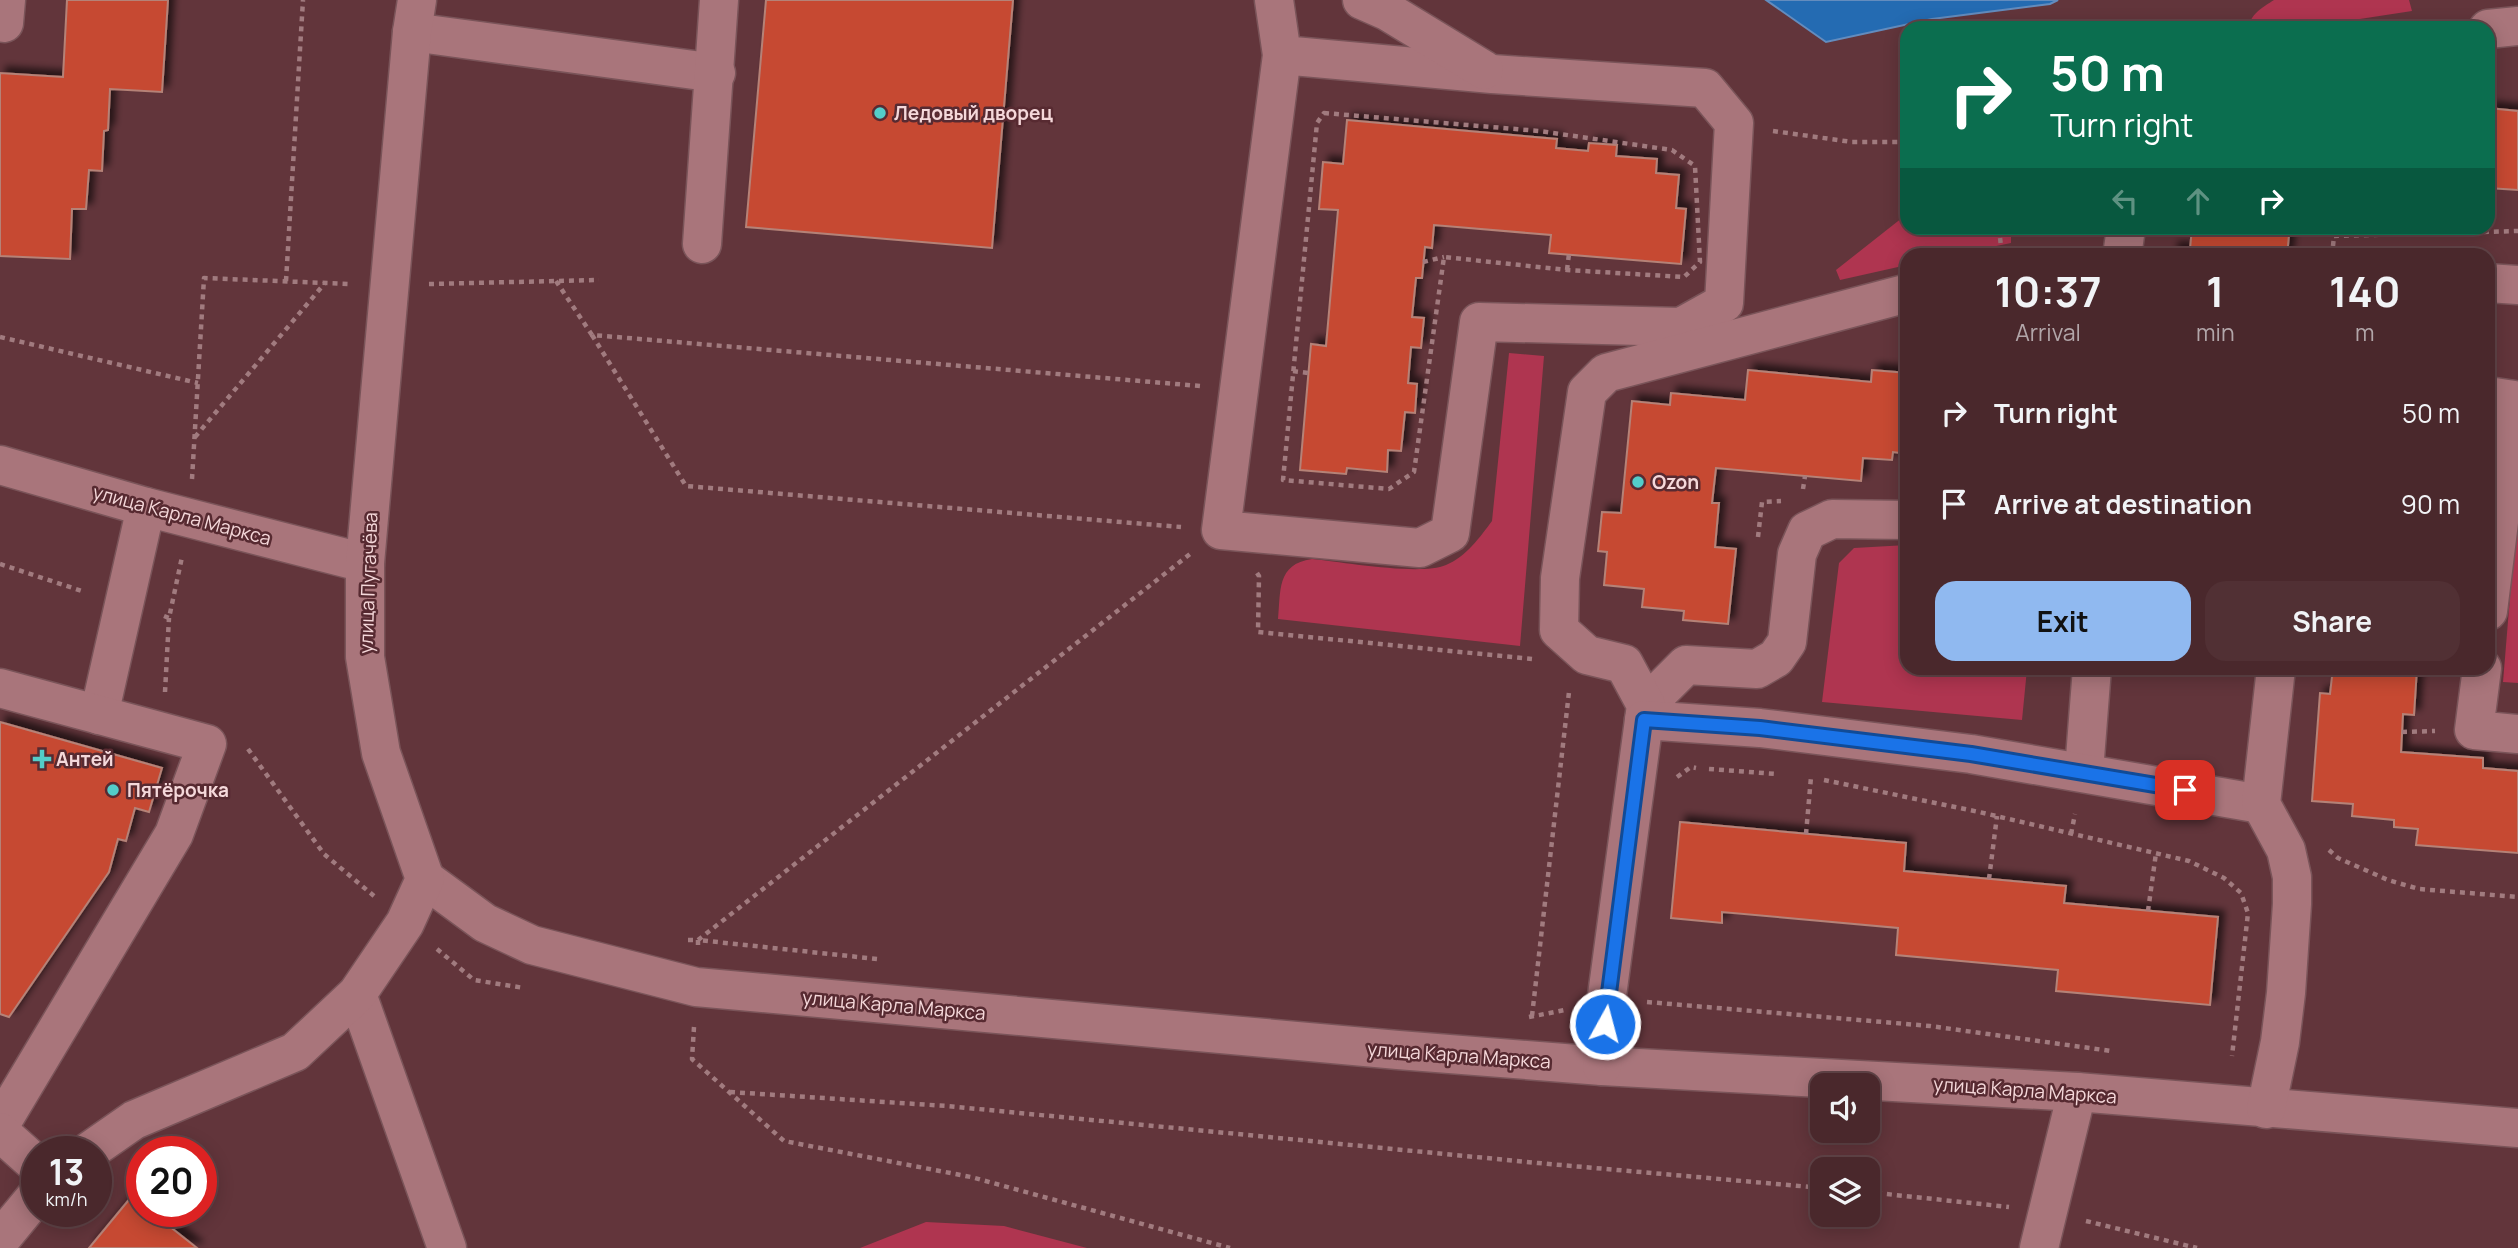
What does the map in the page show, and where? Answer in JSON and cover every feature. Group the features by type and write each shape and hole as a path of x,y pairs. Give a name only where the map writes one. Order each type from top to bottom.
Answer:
{"street":[{"path":"0,22 4,23 6,0"},
{"path":"702,244 719,0"},
{"path":"1274,0 1282,55 1221,530 1420,548 1450,533 1479,323 1681,327 1724,303 1734,123 1705,88 1492,74 1282,55"},
{"path":"1362,0 1387,11 1492,74"},
{"path":"414,16 716,73"},
{"name":"улица Пугачёва","path":"414,16 365,563 365,657 382,753 425,879"},
{"path":"2495,28 2518,26"},
{"path":"2495,283 2518,285"},
{"path":"1602,1066 1606,1003 1645,712 1624,664 1587,654 1559,630 1560,578 1587,392 1606,373 1900,295"},
{"path":"2495,533 2507,399"},
{"name":"улица Карла Маркса","path":"0,465 190,519 365,563"},
{"path":"99,715 146,507"},
{"path":"1645,712 1686,666 1757,669 1776,658 1787,642 1797,554 1807,531 1832,519 1900,520"},
{"path":"2084,771 2091,675"},
{"path":"2270,1093 2286,993 2292,877 2286,850 2261,804 2275,675"},
{"path":"2481,675 2474,730 2518,734"},
{"path":"0,688 206,744 174,834 0,1125"},
{"path":"1645,712 1971,754 2084,771 2261,804"},
{"path":"111,1136 134,1120 295,1052 357,994 405,923 425,879"},
{"name":"улица Карла Маркса","path":"425,879 485,923 532,945 696,987 1602,1066 2077,1092 2270,1093 2518,1128"},
{"path":"357,994 447,1248"},
{"path":"2039,1248 2077,1092"},
{"path":"0,1132 21,1151"},
{"path":"0,1240 21,1214"}],"path":[{"path":"286,281 303,0"},
{"path":"1423,262 1444,257 1567,270 1684,276 1700,262 1695,166 1671,150 1539,131 1324,113 1317,123 1283,480 1389,489 1414,472 1444,257"},
{"path":"1734,123 1786,134 1852,142 1900,142"},
{"path":"2495,232 2518,231"},
{"path":"2333,248 2334,236 2371,235"},
{"path":"1567,270 1569,254"},
{"path":"0,564 169,618 190,519 204,278 388,286 599,280"},
{"path":"556,281 686,486 1221,530 1259,576 1258,632 1538,660"},
{"path":"195,437 325,283"},
{"path":"592,335 1239,389"},
{"path":"0,337 198,383"},
{"path":"1293,371 1308,373"},
{"path":"684,940 698,940 1221,530"},
{"path":"1532,1016 1570,683"},
{"path":"2402,732 2446,731"},
{"path":"1676,778 1691,767 1784,775"},
{"path":"1797,776 1997,816 2156,853 2189,861 2224,878 2241,893 2248,913 2231,1067 2270,1093"},
{"path":"1806,834 1811,777"},
{"path":"1989,879 1997,816"},
{"path":"2321,844 2338,858 2388,880 2419,889 2518,897"},
{"path":"2148,911 2156,853"},
{"path":"696,987 692,1059 784,1141 971,1177 1230,1248"},
{"path":"1644,991 1643,1002 1930,1026 2121,1052"},
{"path":"729,1092 947,1106 1810,1187"}],"shaded area":[{"path":"2274,0 2409,0 2412,11 2347,21 2251,21 2261,9"},
{"path":"1900,220 1900,235 2011,235 2011,243 1986,248 1900,248 1900,267 1840,280 1836,270"},
{"path":"1509,353 1544,356 1520,646 1278,619 1281,589 1286,573 1300,562 1312,559 1400,569 1434,568 1453,561 1477,540 1492,521"},
{"path":"2518,500 2518,683 2503,682"},
{"path":"1900,545 1900,675 2026,675 2022,720 1822,702 1839,563 1854,548"},
{"path":"926,1222 1004,1226 1087,1248 860,1248"}],"water":[{"path":"1766,0 2058,0 2050,4 1923,21 1900,21 1900,26 1826,42"}],"building":[{"path":"67,0 168,0 162,92 110,89 102,171 89,170 86,209 72,209 70,259 0,256 0,73 63,77"},
{"name":"Ледовый дворец","path":"766,0 1013,0 992,248 746,227"},
{"path":"2495,109 2518,111 2518,190 2495,188"},
{"path":"1347,120 1557,139 1556,148 1588,151 1589,143 1617,145 1616,156 1657,159 1656,173 1679,175 1676,208 1686,209 1681,264 1549,253 1551,235 1434,225 1432,248 1425,247 1422,278 1416,278 1412,317 1424,318 1421,348 1411,347 1408,383 1417,384 1415,413 1405,412 1401,451 1388,450 1387,472 1347,468 1346,474 1300,470 1311,344 1326,346 1338,210 1319,209 1323,162 1343,164"},
{"path":"2191,235 2289,235 2288,248 2190,248"},
{"path":"1748,370 1871,382 1872,370 1900,372 1900,453 1893,452 1892,460 1863,458 1861,481 1716,468 1712,503 1719,503 1715,547 1736,549 1728,624 1683,620 1684,611 1642,607 1644,589 1604,585 1607,552 1598,551 1602,512 1621,513 1632,401 1670,405 1671,393 1745,400"},
{"path":"2332,675 2417,675 2414,715 2403,714 2401,752 2483,758 2483,768 2518,771 2518,853 2416,845 2418,829 2394,827 2394,820 2352,816 2353,804 2312,801 2320,693 2330,694"},
{"path":"0,722 162,768 149,812 135,808 126,841 118,839 109,872 9,1017 0,1014"},
{"path":"1680,822 1906,843 1904,871 2066,886 2064,903 2218,917 2210,1005 2056,991 2058,970 1896,955 1898,928 1722,912 1722,923 1671,918"},
{"path":"126,1203 126,1227 170,1227 197,1248 89,1248 106,1227 112,1227 112,1220"}],"place":[{"name":"Ледовый дворец","path":"880,113"},
{"name":"Ozon","path":"1638,482"},
{"name":"Антей","path":"42,759"},
{"name":"Пятёрочка","path":"113,790"}],"route":[{"path":"1605,1024 1644,720 1760,728 1971,754 2185,790"}]}
